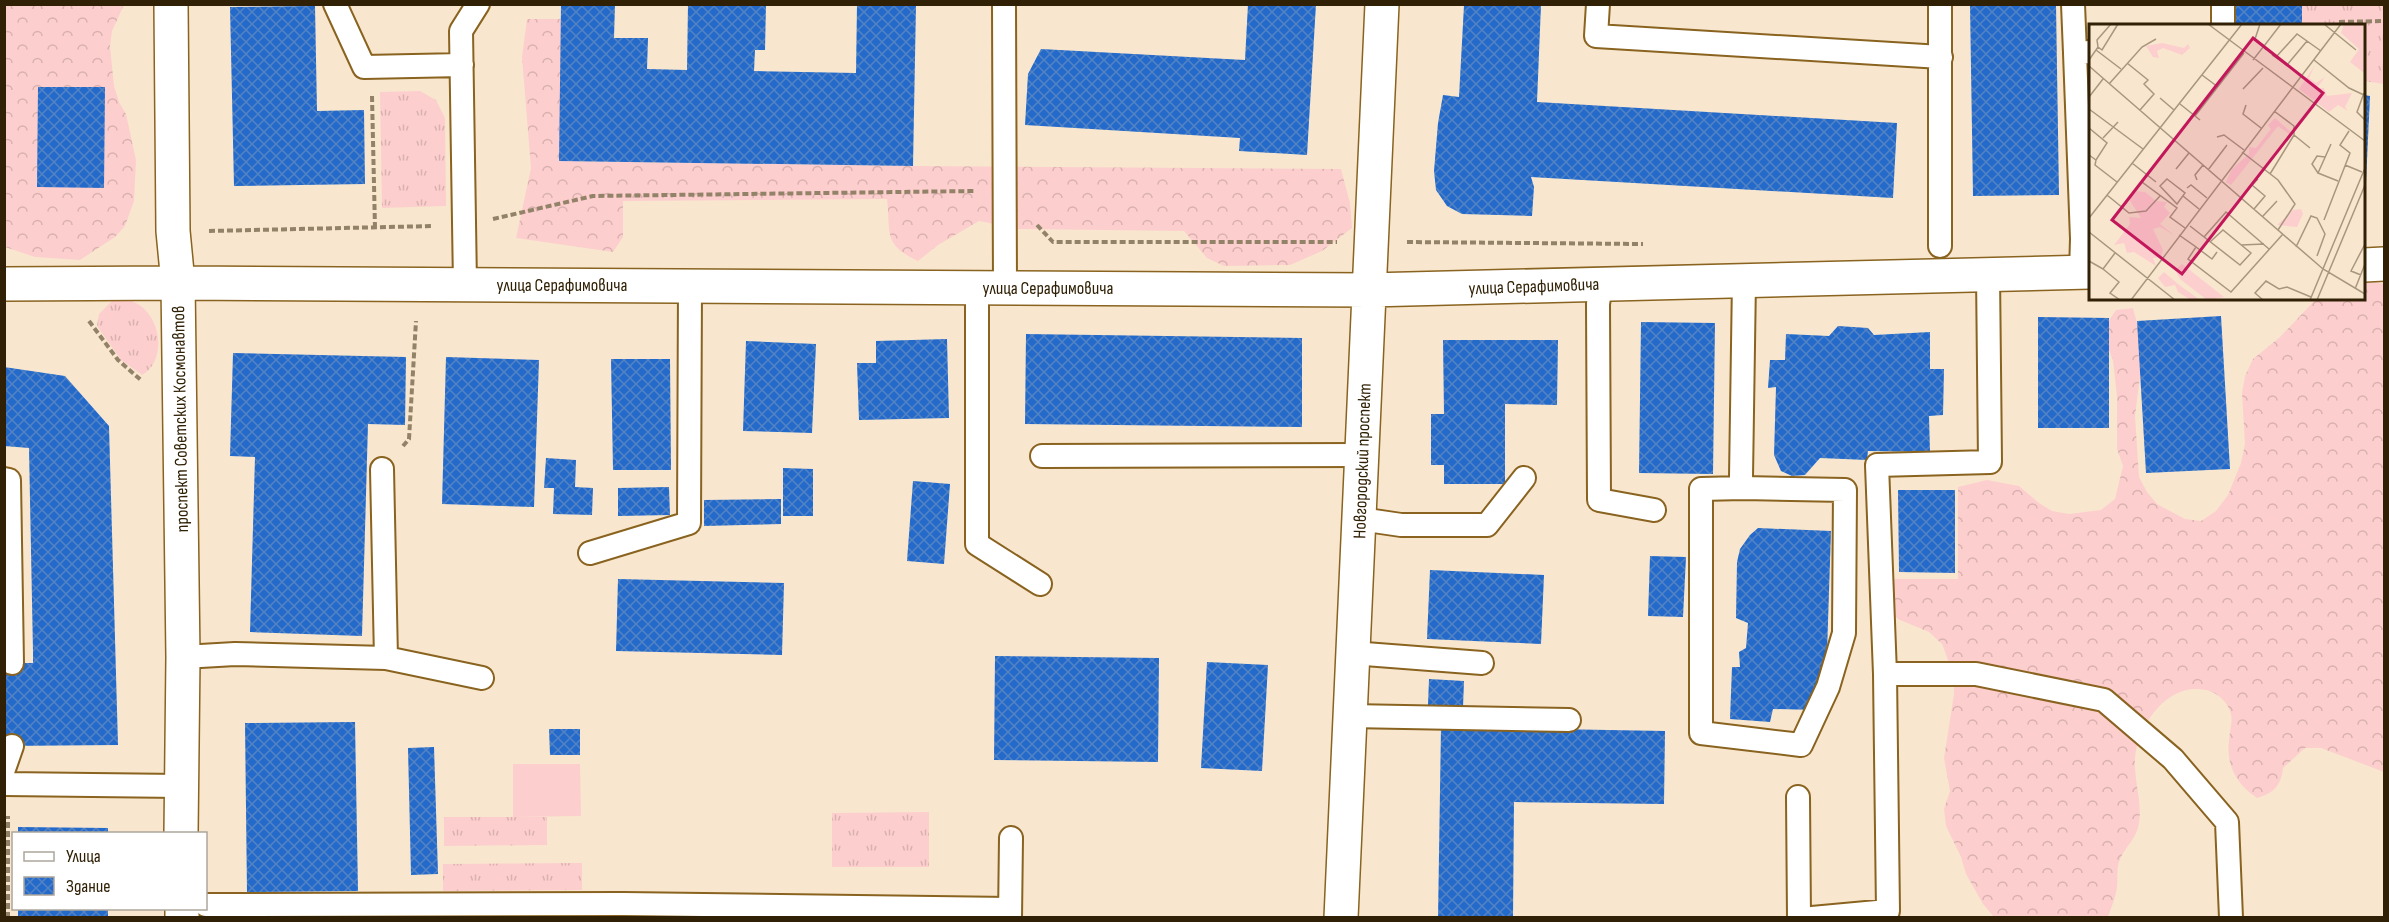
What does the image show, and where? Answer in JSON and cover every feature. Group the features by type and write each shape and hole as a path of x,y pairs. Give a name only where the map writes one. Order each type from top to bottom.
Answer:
{"street":[{"name":"проспект Советских Космонавтов","path":"171,4 173,231 178,283 183,657 181,832"},
{"name":"Новгородский проспект","path":"1341,918 1382,4"},
{"path":"2365,265 2385,264"},
{"name":"улица Серафимовича","path":"4,284 417,284 1369,290 2086,272"}],"lane":[{"path":"335,4 364,67 462,65"},
{"path":"465,285 461,31 478,4"},
{"path":"1004,4 1004,190 991,288 977,544 1040,584"},
{"path":"1598,4 1596,36 1941,57"},
{"path":"1940,4 1940,246"},
{"path":"2073,4 2083,53 2082,239 2086,272"},
{"path":"2223,4 2223,24"},
{"path":"1812,918 1888,910 1885,674 1877,465 1990,462 1988,274"},
{"path":"1743,488 1741,477 1744,280"},
{"path":"1601,284 1598,304 1599,500 1654,510"},
{"path":"590,553 689,523 690,286"},
{"path":"1042,456 1363,454"},
{"path":"382,468 386,658"},
{"path":"1360,519 1401,525 1487,525 1524,478"},
{"path":"4,479 9,480 8,619 12,663"},
{"path":"1743,488 1845,490 1844,633 1828,687 1801,745 1701,733 1701,489 1743,488"},
{"path":"1352,652 1482,663"},
{"path":"183,657 235,654 386,658 482,678"},
{"path":"1885,674 1976,674 2104,700 2173,759 2227,822 2231,918"},
{"path":"1350,716 1569,720"},
{"path":"4,769 12,746"},
{"path":"4,784 181,786"},
{"path":"1798,797 1799,918"},
{"path":"207,905 623,911 1010,913 1011,838"}],"path":[{"path":"2339,22 2385,21"},
{"path":"371,67 375,228"},
{"path":"173,231 465,226 593,196 1004,190 1053,242 1371,242"},
{"path":"382,468 409,439 417,284"},
{"path":"89,321 118,360 146,383"},
{"path":"8,811 8,918"}],"green space":[{"path":"5,5 124,5 112,31 110,46 114,86 126,114 136,160 134,201 125,226 115,237 80,260 35,257 5,247"},
{"path":"2302,5 2384,5 2384,84 2365,81 2365,24 2302,24"},
{"path":"527,19 561,19 560,161 1341,169 1350,203 1352,228 1322,251 1290,265 1224,266 1207,258 1184,231 1019,229 979,221 938,245 918,261 906,255 893,243 889,229 887,199 623,201 623,237 613,252 516,238 531,168 522,57"},
{"path":"420,91 436,100 445,118 446,206 382,208 380,92"},
{"path":"2365,280 2384,284 2384,772 2321,748 2305,748 2283,768 2276,788 2257,798 2243,787 2231,766 2228,749 2231,718 2225,702 2208,691 2193,689 2182,692 2171,697 2153,713 2137,746 2135,765 2139,823 2119,863 2115,899 2108,917 1994,917 1983,904 1966,874 1961,857 1946,826 1944,809 1950,791 1944,758 1954,694 1954,676 1942,644 1929,632 1900,620 1886,611 1892,579 1958,579 1958,487 1987,480 2019,486 2052,511 2069,514 2101,510 2115,499 2123,466 2117,449 2117,397 2113,360 2106,343 2106,325 2116,310 2133,308 2137,323 2141,368 2135,416 2139,477 2157,504 2185,519 2201,521 2216,511 2228,495 2241,463 2245,444 2242,393 2245,376 2253,359 2280,337 2315,300 2365,300"},
{"path":"113,300 125,300 138,304 154,322 158,346 156,357 151,367 142,375 121,360 97,326 99,314"},
{"path":"513,764 580,764 581,816 513,817"},
{"path":"929,812 929,867 832,867 832,813"},
{"path":"444,817 547,817 547,845 444,846"},
{"path":"582,863 582,890 443,891 443,864"}],"building":[{"path":"561,4 615,4 614,38 648,38 647,69 687,70 688,4 766,4 765,50 755,50 754,71 856,73 857,4 916,4 913,166 559,161"},
{"path":"1248,4 1316,4 1307,155 1239,151 1240,138 1025,125 1028,74 1041,49 1245,60"},
{"path":"1970,4 2056,4 2059,195 1973,196"},
{"path":"2226,4 2302,4 2302,24 2226,24"},
{"path":"1464,5 1541,5 1537,102 1897,123 1893,198 1531,177 1534,187 1532,216 1462,214 1447,206 1436,190 1434,171 1443,95 1459,97"},
{"path":"315,6 317,111 364,110 365,184 234,186 230,7"},
{"path":"2088,65 2089,65 2089,128 2087,128"},
{"path":"38,87 105,87 104,188 37,187"},
{"path":"2365,95 2370,96 2365,182"},
{"path":"2221,316 2230,469 2146,473 2137,321"},
{"path":"2038,317 2109,318 2109,428 2038,428"},
{"path":"1641,322 1715,323 1713,474 1639,473"},
{"path":"1838,326 1868,328 1874,335 1930,332 1930,369 1944,369 1943,415 1929,416 1930,452 1868,451 1867,460 1820,458 1805,475 1792,476 1781,471 1774,455 1776,387 1768,388 1770,360 1785,360 1786,334 1829,336"},
{"path":"1026,334 1302,338 1302,427 1025,424"},
{"path":"947,339 949,418 859,420 857,363 876,363 876,341"},
{"path":"1443,340 1558,340 1557,405 1505,404 1505,484 1444,484 1444,465 1431,465 1431,414 1444,414"},
{"path":"746,341 816,344 812,433 743,431"},
{"path":"233,353 406,357 405,425 368,424 362,636 250,632 255,457 230,456"},
{"path":"446,357 539,360 534,507 442,504"},
{"path":"611,359 670,359 671,470 613,470"},
{"path":"4,367 65,376 109,426 118,745 5,746 5,663 33,663 33,652 29,448 4,446"},
{"path":"546,458 576,460 575,487 593,488 592,515 553,514 554,488 544,488"},
{"path":"783,468 813,469 813,516 783,516"},
{"path":"913,481 950,484 944,564 907,561"},
{"path":"669,487 670,515 618,516 618,488"},
{"path":"1898,490 1955,490 1955,573 1899,572"},
{"path":"781,499 781,524 704,526 704,500"},
{"path":"1758,528 1831,531 1826,683 1815,710 1773,709 1770,722 1730,719 1732,667 1740,667 1739,652 1746,648 1748,623 1736,618 1737,562 1740,549"},
{"path":"1650,556 1686,557 1683,617 1648,616"},
{"path":"1430,570 1544,575 1541,644 1427,639"},
{"path":"618,579 784,583 782,655 616,651"},
{"path":"995,656 1159,658 1158,762 994,760"},
{"path":"1207,662 1268,665 1262,771 1201,768"},
{"path":"1429,679 1464,681 1463,707 1428,705"},
{"path":"355,722 358,891 247,892 245,723"},
{"path":"1441,727 1665,731 1664,804 1514,802 1513,918 1438,918"},
{"path":"549,729 580,729 580,755 550,755"},
{"path":"434,747 438,874 411,875 408,748"},
{"path":"18,827 108,828 108,832 18,832"},
{"path":"18,910 108,910 108,918 18,918"}]}
